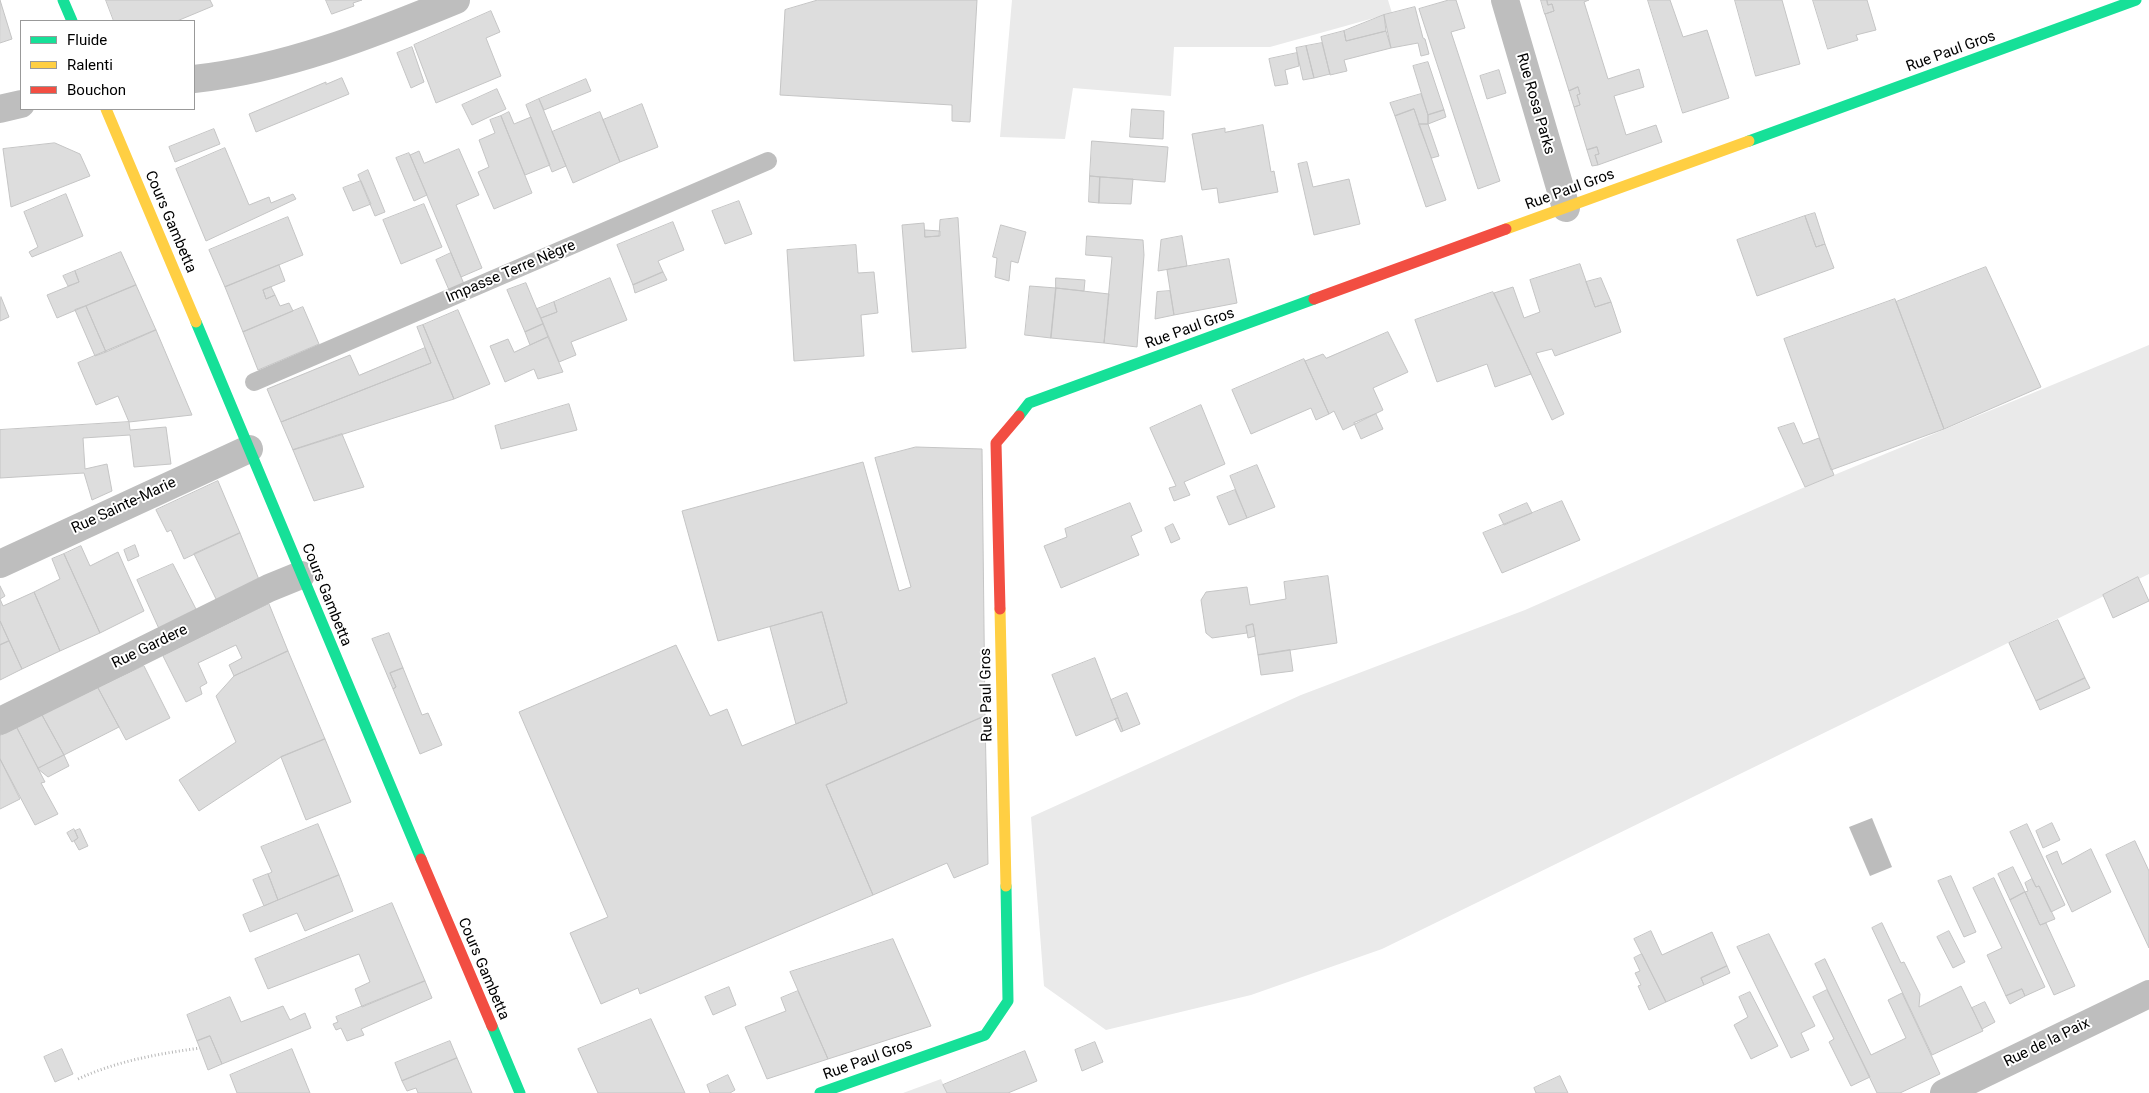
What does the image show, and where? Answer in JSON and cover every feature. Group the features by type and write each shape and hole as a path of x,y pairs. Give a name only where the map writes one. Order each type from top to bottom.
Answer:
{"street":[{"path":"63,0 72,20"},
{"path":"195,80 272,66 333,48 456,0"},
{"name":"Rue Rosa Parks","path":"1505,0 1566,208"},
{"name":"Rue Paul Gros","path":"820,1093 985,1034 1008,1001 996,442 1029,403 2136,0"},
{"path":"0,109 20,104"},
{"name":"Cours Gambetta","path":"106,110 520,1093"},
{"name":"Rue Sainte-Marie","path":"0,564 248,449"},
{"name":"Rue Gardere","path":"0,722 260,593 302,575"},
{"name":"Rue de la Paix","path":"1944,1093 2149,994"}],"lane":[{"name":"Impasse Terre Nègre","path":"254,382 768,161"}],"path":[{"path":"78,1079 96,1070 140,1057 200,1048"}],"shaded area":[{"path":"1012,0 1388,0 1392,13 1270,47 1174,47 1171,96 1073,88 1065,139 1000,137"},
{"path":"2149,345 2149,574 1382,949 1251,995 1106,1030 1044,986 1031,817 1301,695 1525,610 1805,487"},
{"path":"1872,818 1892,867 1870,876 1849,827"},
{"path":"941,1079 947,1093 903,1093"}],"building":[{"path":"0,0 12,39 0,43"},
{"path":"106,0 210,0 213,6 179,20 114,20"},
{"path":"326,0 362,0 353,3 354,6 332,14"},
{"path":"818,0 977,0 970,122 952,121 952,105 780,95 785,10"},
{"path":"1449,0 1456,0 1465,28 1451,32 1500,181 1478,189 1419,9"},
{"path":"1541,0 1547,0 1548,5 1552,4 1554,11 1545,14"},
{"path":"1547,0 1589,0 1584,2 1608,79 1639,69 1644,87 1614,96 1626,135 1656,125 1662,142 1598,165 1595,155 1599,154 1597,147 1587,150 1574,107 1580,105 1577,95 1580,94 1578,87 1569,91 1545,14 1554,11 1552,4 1548,5"},
{"path":"1648,0 1670,0 1683,37 1707,30 1729,98 1683,113"},
{"path":"1735,0 1782,0 1800,64 1756,76"},
{"path":"1813,0 1867,0 1876,30 1856,35 1858,40 1828,49"},
{"path":"1415,7 1429,54 1421,56 1418,43 1391,48 1384,15"},
{"path":"491,11 500,32 486,38 501,76 436,103 414,45"},
{"path":"1384,15 1386,31 1346,41 1344,31"},
{"path":"1344,31 1346,41 1386,31 1391,48 1344,60 1347,71 1330,75 1321,37"},
{"path":"1322,43 1330,74 1314,78 1306,46"},
{"path":"1306,46 1314,78 1303,80 1296,48"},
{"path":"412,47 424,82 411,88 397,53"},
{"path":"1297,53 1299,66 1285,70 1288,84 1275,86 1269,59"},
{"path":"1428,62 1444,110 1428,115 1413,66"},
{"path":"1499,70 1506,93 1487,99 1480,76"},
{"path":"342,78 349,94 256,132 249,114 326,82 326,84"},
{"path":"586,79 591,91 544,110 539,99"},
{"path":"1578,87 1580,94 1577,95 1580,105 1574,107 1569,91"},
{"path":"497,89 506,109 472,125 462,105"},
{"path":"1421,94 1428,115 1428,124 1419,124 1414,109 1395,116 1390,103"},
{"path":"539,99 566,166 552,172 526,105"},
{"path":"642,104 658,147 620,162 603,120"},
{"path":"1132,109 1164,111 1163,139 1130,137"},
{"path":"1414,109 1446,200 1426,207 1395,116"},
{"path":"1444,110 1446,117 1428,124 1428,115"},
{"path":"509,112 514,124 531,117 550,165 525,175 501,116"},
{"path":"600,112 620,162 573,183 552,132"},
{"path":"501,116 532,193 494,209 478,172 489,167 479,140 495,133 490,120"},
{"path":"1419,124 1428,124 1439,156 1432,158"},
{"path":"1263,125 1271,172 1274,171 1278,192 1219,203 1217,188 1202,190 1192,134 1225,128 1225,132"},
{"path":"214,129 220,144 175,162 169,147"},
{"path":"1092,141 1168,147 1165,182 1090,176"},
{"path":"55,143 80,154 90,176 11,207 3,149"},
{"path":"1597,147 1599,154 1595,155 1598,165 1592,166 1587,150"},
{"path":"225,148 249,205 269,197 271,203 293,194 296,199 206,241 176,169"},
{"path":"459,149 479,195 456,205 482,268 461,277 410,155 419,151 424,163"},
{"path":"409,153 427,195 414,201 396,158"},
{"path":"1307,162 1313,187 1349,179 1360,224 1314,235 1298,164"},
{"path":"368,170 385,212 375,216 358,175"},
{"path":"1090,176 1100,177 1099,203 1089,202"},
{"path":"1100,177 1133,179 1131,204 1099,203"},
{"path":"361,181 371,204 353,211 343,188"},
{"path":"66,194 83,236 32,257 29,252 38,247 24,212"},
{"path":"739,201 752,234 725,244 712,211"},
{"path":"424,204 442,247 401,264 383,220"},
{"path":"1815,213 1825,244 1816,247 1805,216"},
{"path":"1805,216 1816,247 1825,244 1834,268 1757,296 1737,240"},
{"path":"288,217 303,255 225,287 209,250"},
{"path":"958,218 966,348 912,352 902,225 924,223 925,237 939,236 940,220"},
{"path":"673,222 684,250 658,261 663,272 633,285 617,245"},
{"path":"1001,225 1026,232 1018,263 1011,261 1009,281 995,277 997,258 993,257"},
{"path":"925,230 940,231 940,236 925,237"},
{"path":"1087,236 1143,240 1144,255 1137,347 1104,343 1112,257 1086,255"},
{"path":"1182,236 1187,266 1158,271 1161,240"},
{"path":"856,245 858,273 874,272 878,313 861,315 864,356 794,361 787,250"},
{"path":"121,252 136,285 57,318 47,295 79,282 75,271"},
{"path":"451,253 464,284 449,290 436,260"},
{"path":"1229,259 1237,303 1174,315 1167,270"},
{"path":"1580,264 1595,307 1611,302 1621,332 1555,356 1552,349 1536,353 1564,414 1552,420 1494,293 1513,287 1524,318 1540,312 1530,280"},
{"path":"279,265 285,281 263,290 266,299 275,295 280,306 289,303 293,311 243,332 225,287"},
{"path":"1986,267 2041,387 1944,429 1896,302"},
{"path":"75,271 79,282 68,286 63,276"},
{"path":"663,272 667,280 635,293 633,285"},
{"path":"610,278 627,320 571,342 576,355 559,362 541,318 557,312 554,302"},
{"path":"1056,278 1085,280 1084,291 1056,288"},
{"path":"1601,278 1611,302 1595,307 1586,282"},
{"path":"526,283 543,324 525,332 507,290"},
{"path":"136,285 156,330 106,352 86,306"},
{"path":"1030,286 1056,288 1051,338 1025,335"},
{"path":"271,287 275,295 266,299 263,290"},
{"path":"1056,288 1109,294 1104,343 1051,338"},
{"path":"1170,291 1174,315 1155,319 1157,292"},
{"path":"1493,292 1531,374 1495,387 1487,364 1437,382 1415,320"},
{"path":"0,298 9,317 0,321"},
{"path":"1895,299 1944,429 1831,470 1784,339"},
{"path":"554,302 557,312 541,318 537,309"},
{"path":"86,306 106,352 95,356 75,310"},
{"path":"303,307 319,344 258,370 243,332"},
{"path":"458,310 490,384 454,399 423,325"},
{"path":"543,324 548,337 530,345 525,332"},
{"path":"423,325 454,399 293,450 281,422 431,363 417,327"},
{"path":"156,330 192,415 129,422 118,396 96,405 78,363"},
{"path":"1388,332 1408,372 1373,388 1383,410 1343,430 1334,411 1329,414 1305,361 1323,354 1326,358"},
{"path":"548,337 563,372 538,379 534,369 505,382 490,346 508,339 514,352"},
{"path":"425,348 431,363 281,422 267,389 350,355 359,375"},
{"path":"1304,359 1329,414 1316,420 1311,408 1251,434 1232,390"},
{"path":"569,404 577,430 501,449 495,426"},
{"path":"1201,405 1225,464 1184,482 1190,495 1174,501 1169,488 1176,486 1150,428"},
{"path":"1376,414 1383,429 1361,439 1354,423"},
{"path":"129,422 130,430 166,427 171,464 134,467 130,435 83,438 85,469 107,464 112,491 92,500 84,473 0,478 0,430"},
{"path":"1794,423 1803,444 1819,438 1834,475 1805,487 1778,428"},
{"path":"342,434 364,487 314,501 293,450"},
{"path":"916,447 982,449 985,716 826,785 873,895 640,994 638,988 601,1004 570,933 608,917 519,712 676,645 710,716 727,709 742,746 847,703 822,612 718,641 682,511 863,462 899,591 911,587 875,458"},
{"path":"1257,465 1275,507 1247,518 1230,476"},
{"path":"218,481 240,533 184,559 171,530 167,532 156,510"},
{"path":"1235,490 1247,518 1229,525 1217,497"},
{"path":"1562,501 1580,540 1502,573 1483,533"},
{"path":"1130,503 1142,531 1131,536 1139,555 1061,588 1044,546 1067,537 1065,529"},
{"path":"1527,503 1532,513 1504,525 1499,515"},
{"path":"1173,524 1180,539 1171,543 1165,528"},
{"path":"240,533 260,582 218,603 194,554"},
{"path":"135,545 139,556 128,561 124,550"},
{"path":"81,546 90,566 118,552 144,611 100,633 64,554"},
{"path":"64,554 100,633 60,651 34,592 60,579 52,559"},
{"path":"173,564 198,613 160,631 137,580"},
{"path":"1328,576 1337,643 1258,655 1253,624 1246,626 1247,633 1212,638 1206,633 1201,600 1206,592 1247,587 1250,605 1286,599 1284,582"},
{"path":"2138,577 2149,601 2113,618 2103,595"},
{"path":"0,586 5,596 0,599"},
{"path":"34,592 60,651 22,669 0,621 0,599 3,606"},
{"path":"269,604 288,651 234,676 229,665 242,658 236,645 198,663 207,683 200,687 202,694 186,702 163,656"},
{"path":"822,612 847,703 796,724 770,627"},
{"path":"2058,620 2085,678 2036,701 2009,643"},
{"path":"0,621 9,641 0,645"},
{"path":"1253,624 1255,636 1248,638 1246,626"},
{"path":"389,633 403,668 390,673 396,687 393,689 372,639"},
{"path":"9,641 22,669 0,680 0,645"},
{"path":"1290,650 1293,671 1261,675 1258,655"},
{"path":"288,651 325,739 281,757 199,811 179,780 236,742 216,696 234,676"},
{"path":"1095,658 1118,718 1076,736 1052,675"},
{"path":"144,666 170,718 126,740 98,688"},
{"path":"403,668 422,715 428,713 442,745 420,754 393,689 396,687 390,673"},
{"path":"2085,678 2090,688 2040,710 2036,701"},
{"path":"98,688 119,727 64,755 42,715"},
{"path":"1127,693 1140,724 1123,731 1111,700"},
{"path":"42,715 64,755 38,768 17,728"},
{"path":"985,716 988,864 954,878 947,863 873,895 826,785"},
{"path":"1118,718 1123,731 1121,732 1115,719"},
{"path":"17,728 45,782 41,783 58,814 35,825 0,759 0,736"},
{"path":"325,739 351,802 306,820 281,757"},
{"path":"64,755 69,766 48,777 38,769"},
{"path":"0,759 20,799 0,809"},
{"path":"2052,823 2060,840 2043,848 2036,831"},
{"path":"318,824 339,875 278,900 268,874 272,872 261,847"},
{"path":"2027,824 2065,905 2051,912 2039,886 2036,887 2010,832"},
{"path":"74,829 78,838 72,842 67,833"},
{"path":"80,829 88,846 79,850 74,841 78,838 75,831"},
{"path":"2135,841 2149,871 2149,948 2106,855"},
{"path":"2091,849 2111,892 2072,912 2046,856 2057,851 2062,864"},
{"path":"2013,867 2025,892 2010,900 1998,874"},
{"path":"268,874 278,900 264,906 253,880"},
{"path":"339,875 353,911 305,931 297,913 250,932 243,915"},
{"path":"1951,876 1976,932 1964,937 1938,881"},
{"path":"1994,878 2045,987 2025,996 2022,989 2006,996 1987,955 2002,948 1973,888"},
{"path":"2032,879 2036,887 2039,886 2055,919 2040,925 2025,892 2028,891 2025,883"},
{"path":"2025,892 2040,925 2046,923 2075,986 2054,995 2010,900"},
{"path":"392,903 425,981 362,1007 355,989 370,982 359,954 268,989 255,959"},
{"path":"1882,923 1901,963 1904,962 1920,994 1919,1007 1961,986 1983,1031 1932,1055 1872,928"},
{"path":"1651,931 1662,955 1712,932 1727,966 1701,978 1704,985 1666,1002 1634,939"},
{"path":"1949,931 1965,962 1953,968 1937,937"},
{"path":"1769,934 1815,1026 1801,1033 1809,1050 1791,1058 1737,947"},
{"path":"893,939 931,1026 828,1059 790,972"},
{"path":"1642,954 1666,1002 1649,1010 1638,986 1641,985 1635,973 1640,971 1634,958"},
{"path":"1825,959 1871,1055 1906,1038 1888,1000 1902,993 1940,1074 1900,1093 1877,1093 1815,964"},
{"path":"1727,966 1730,973 1704,985 1701,978"},
{"path":"425,981 432,998 361,1029 364,1035 347,1041 341,1028 336,1030 333,1024 338,1022 336,1017"},
{"path":"729,987 736,1005 713,1015 705,997"},
{"path":"2022,989 2025,996 2010,1004 2006,996"},
{"path":"1827,990 1870,1077 1851,1086 1829,1042 1834,1039 1813,997"},
{"path":"798,991 828,1059 767,1079 745,1027 786,1011 781,998"},
{"path":"1750,992 1778,1046 1751,1059 1734,1025 1748,1017 1739,997"},
{"path":"230,997 241,1022 283,1006 290,1020 305,1013 311,1028 222,1064 210,1036 197,1041 187,1015"},
{"path":"1985,1002 1995,1022 1982,1029 1972,1008"},
{"path":"651,1019 685,1093 598,1093 578,1049"},
{"path":"210,1036 222,1064 208,1070 197,1041"},
{"path":"450,1041 457,1058 402,1081 395,1063"},
{"path":"1095,1042 1103,1062 1082,1071 1075,1050"},
{"path":"62,1049 73,1074 55,1082 44,1057"},
{"path":"292,1049 310,1093 237,1093 230,1075"},
{"path":"1025,1051 1037,1081 1008,1093 947,1093 943,1085"},
{"path":"457,1058 472,1093 418,1093 416,1088 407,1091 402,1081"},
{"path":"728,1075 735,1090 730,1093 710,1093 707,1085"},
{"path":"1560,1076 1568,1093 1536,1093 1534,1088"}],"traffic: fast":[{"path":"63,0 72,20"},
{"path":"1749,141 2136,0"},
{"path":"1019,416 1029,403 1314,299"},
{"path":"196,322 421,859"},
{"path":"820,1093 985,1035 1008,1001 1006,886"},
{"path":"492,1026 520,1093"}],"traffic: slow":[{"path":"106,110 196,322"},
{"path":"1506,229 1749,141"},
{"path":"1000,609 1006,886"}],"traffic: jam":[{"path":"1314,299 1506,229"},
{"path":"1000,609 996,443 1019,416"},
{"path":"421,859 492,1026"}]}
